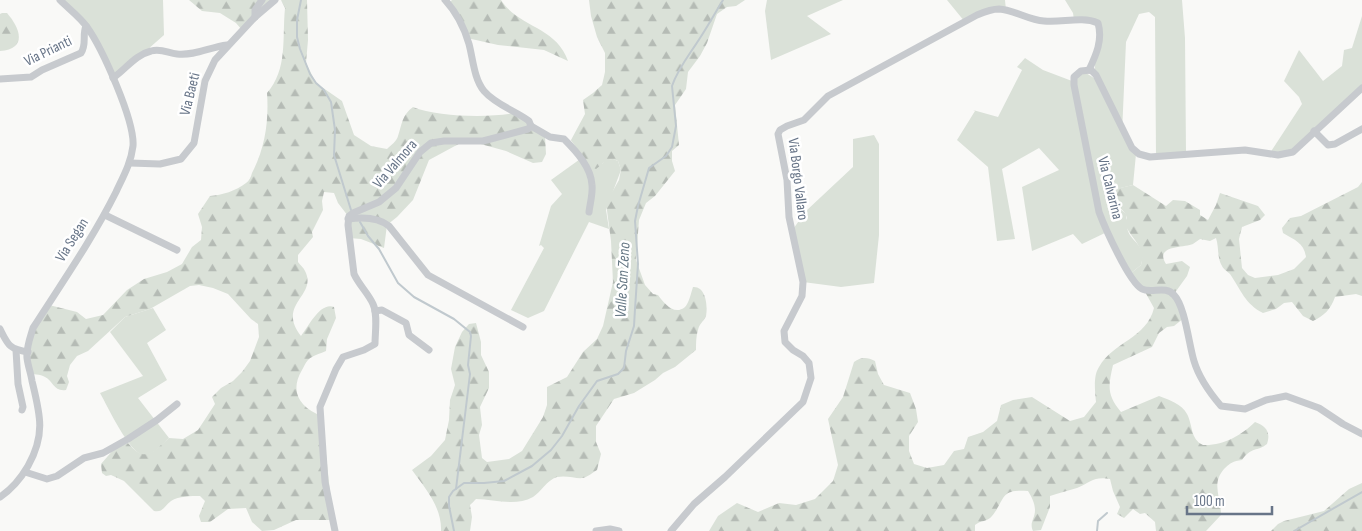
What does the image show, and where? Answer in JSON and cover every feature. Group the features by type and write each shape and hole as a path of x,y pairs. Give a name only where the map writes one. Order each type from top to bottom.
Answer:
{"street":[{"name":"Via Segan","path":"0,497 25,472 34,455 40,436 40,412 27,358 28,344 33,328 105,215 130,163 133,144 130,120 113,78 86,26 60,0"},
{"name":"Via Baeti","path":"130,163 160,164 181,159 194,143 204,81 215,60 255,17 255,10 262,0"},
{"path":"255,17 275,0"},
{"path":"445,0 461,23 477,75 485,92 530,121 531,126 550,137 564,139 578,155 591,177 593,186 589,212"},
{"name":"Via Borgo Vallaro","path":"671,531 694,504 725,478 803,402 811,378 809,363 785,342 784,331 802,296 803,282 788,209 787,180 778,134 780,130 804,120 828,96 977,15 991,10 1006,10 1042,21 1058,22 1089,19 1098,23 1101,33 1097,54 1089,70"},
{"name":"Via Prianti","path":"0,79 31,77 42,70 81,54 85,42 83,32 86,26"},
{"path":"113,78 139,56 150,51 160,49 176,54 187,54 228,45"},
{"name":"Via Calvarina","path":"1362,88 1292,152 1278,155 1244,150 1150,157 1139,154 1129,142 1096,75 1089,70 1081,71 1074,77 1074,85 1100,212 1107,232 1130,274 1140,288 1144,290 1166,290 1174,294 1182,311 1194,362 1207,390 1221,406 1245,409 1266,400 1286,396 1319,408 1362,434"},
{"name":"Via Valmora","path":"348,219 353,213 380,202 396,188 420,152 431,143 444,141 483,142 528,130 531,126"},
{"path":"1314,132 1328,145 1335,144 1362,129"},
{"path":"105,215 177,250"},
{"path":"335,531 325,482 320,407 336,368 343,357 375,344 376,311 354,274 348,219 382,220 428,274 523,327"},
{"path":"376,311 382,310 406,323 409,335 429,350"},
{"path":"0,329 8,345 16,350 28,352"},
{"path":"16,350 22,410"},
{"path":"25,472 47,479 57,476 84,458 103,452 128,439 177,404"},
{"path":"596,531 610,529 619,531"}],"green space":[{"path":"62,0 163,0 164,35 114,79 99,46"},
{"path":"189,0 274,0 242,30 236,23 220,13 202,11"},
{"path":"281,0 307,0 308,40 306,63 316,83 342,101 354,135 371,146 387,149 397,138 404,117 413,107 435,113 463,116 491,116 515,113 545,136 546,154 542,162 533,163 506,151 466,140 429,160 413,200 387,225 384,248 361,239 349,238 348,216 338,203 334,193 324,192 323,210 312,232 313,237 298,255 298,262 308,280 293,316 301,336 320,311 329,306 334,307 336,318 327,339 326,351 307,361 298,378 297,385 297,392 303,404 314,413 322,416 333,520 296,520 274,530 262,531 252,522 246,508 228,509 210,522 201,522 199,516 205,501 200,496 178,498 171,501 161,510 154,511 124,481 102,473 101,464 114,449 128,443 140,453 149,454 169,438 183,439 198,430 215,404 212,397 221,388 233,381 250,361 259,337 258,324 228,294 199,285 190,286 150,309 125,317 88,351 77,356 70,365 67,376 69,382 66,390 56,388 43,376 28,374 27,345 49,305 77,312 86,319 103,315 127,290 144,279 167,272 182,264 192,247 201,240 202,227 198,214 210,196 224,194 242,186 249,180 263,144 267,114 267,93 274,84 278,74 283,53 285,8"},
{"path":"452,0 501,0 517,16 555,41 562,49 568,61 544,50 498,45 467,38 448,4"},
{"path":"589,0 745,0 736,6 727,7 717,14 707,43 688,72 686,89 675,105 679,145 672,151 675,171 655,196 646,203 639,220 636,260 645,285 653,294 658,295 663,302 677,310 685,307 693,287 701,290 707,307 706,316 696,337 696,350 675,367 634,393 614,399 596,426 596,442 601,454 597,470 583,478 557,477 533,497 519,502 476,499 470,505 472,517 470,531 441,531 441,522 436,506 412,470 431,456 445,440 450,400 455,385 451,369 455,347 462,332 469,324 476,323 481,342 481,355 489,372 489,388 480,407 482,425 479,435 482,458 487,462 509,459 522,451 543,417 547,405 547,387 567,377 583,352 597,339 603,326 613,282 611,241 606,203 619,180 621,170 618,161 611,159 596,169 589,166 571,140 585,114 583,100 602,85 605,72 605,53 597,37"},
{"path":"767,0 843,0 807,16 831,34 771,60 765,11"},
{"path":"947,0 1005,0 1006,10 996,9 965,22"},
{"path":"1065,0 1182,0 1185,38 1186,153 1156,157 1155,17 1149,12 1139,14 1126,42 1122,133 1136,154 1133,185 1112,190 1111,201 1126,214 1128,231 1141,249 1141,265 1130,274 1107,232 1082,244 1073,234 1032,251 1022,187 1059,170 1039,148 1002,169 1015,239 997,241 988,167 957,140 975,111 973,110 998,117 1022,70 1017,67 1025,58 1043,70 1072,81 1077,75 1086,73 1094,78 1098,23 1074,20 1073,13"},
{"path":"7,13 12,19 19,37 15,46 0,51 0,14"},
{"path":"1362,16 1362,88 1292,151 1270,153 1302,104 1299,97 1284,81 1299,50 1323,81 1342,66 1344,50 1352,48"},
{"path":"874,135 879,144 879,235 874,283 841,287 803,282 791,232 806,211 853,167 853,139"},
{"path":"583,157 602,164 606,160 613,159 618,161 621,170 606,210 609,229 589,222 544,311 528,318 511,310 544,248 541,245 539,246 551,206 562,194 551,180"},
{"path":"1362,182 1362,296 1356,294 1335,297 1327,312 1313,321 1303,316 1292,302 1284,303 1276,309 1263,313 1248,301 1223,267 1219,260 1216,238 1210,241 1200,239 1193,244 1172,248 1164,253 1163,258 1166,264 1182,261 1190,267 1187,276 1174,294 1184,318 1174,326 1167,327 1159,333 1152,347 1113,365 1110,390 1113,401 1121,412 1159,396 1167,399 1179,405 1185,411 1196,439 1203,445 1218,444 1232,439 1255,422 1267,430 1267,444 1252,451 1242,460 1230,464 1220,475 1217,485 1221,515 1206,531 1156,531 1155,522 1145,513 1140,514 1133,509 1124,518 1117,514 1120,507 1110,479 1105,478 1096,479 1077,488 1050,496 1050,507 1041,530 1033,531 1032,528 1035,507 1028,491 1019,491 1004,496 990,518 975,525 975,531 709,531 718,516 737,503 758,512 779,503 796,505 815,499 833,481 838,465 828,419 843,397 854,362 862,358 875,361 878,374 884,385 910,393 916,409 918,422 909,436 909,451 914,464 927,468 944,465 954,451 964,449 968,437 983,432 997,421 1001,405 1013,400 1032,397 1070,421 1084,417 1096,402 1095,379 1099,367 1113,351 1144,326 1154,308 1144,290 1130,274 1141,265 1142,254 1138,244 1125,225 1127,218 1123,210 1111,199 1111,190 1133,185 1166,206 1173,200 1185,201 1200,210 1200,215 1208,220 1220,193 1258,206 1265,215 1260,220 1242,227 1239,239 1242,268 1248,275 1255,278 1278,275 1294,269 1306,257 1301,245 1283,233 1282,228 1290,218 1301,216 1358,187"},
{"path":"153,308 166,330 147,343 167,380 138,398 169,438 154,451 144,455 138,453 126,439 100,393 143,376 110,332 125,317"},
{"path":"1362,483 1362,531 1271,531 1284,521 1324,511 1349,489"}],"waterway":[{"name":"Valle San Zeno","path":"301,0 297,20 297,37 310,74 324,90 331,102 335,130 334,155 351,210"},
{"name":"Valle San Zeno","path":"454,531 449,506 449,497 453,491 464,483 504,481 532,466 551,450 562,436 579,406 597,381 618,374 624,368 626,351 634,326 638,264 635,221 638,206 649,168 666,156 672,147 676,126 672,86 681,67 723,0"},
{"name":"Valle San Zeno","path":"360,222 368,236 379,249 398,283 414,297 454,319 470,332 468,365 470,374 456,489"},
{"path":"1294,531 1362,492"},
{"path":"1097,531 1098,521 1107,513"}]}
